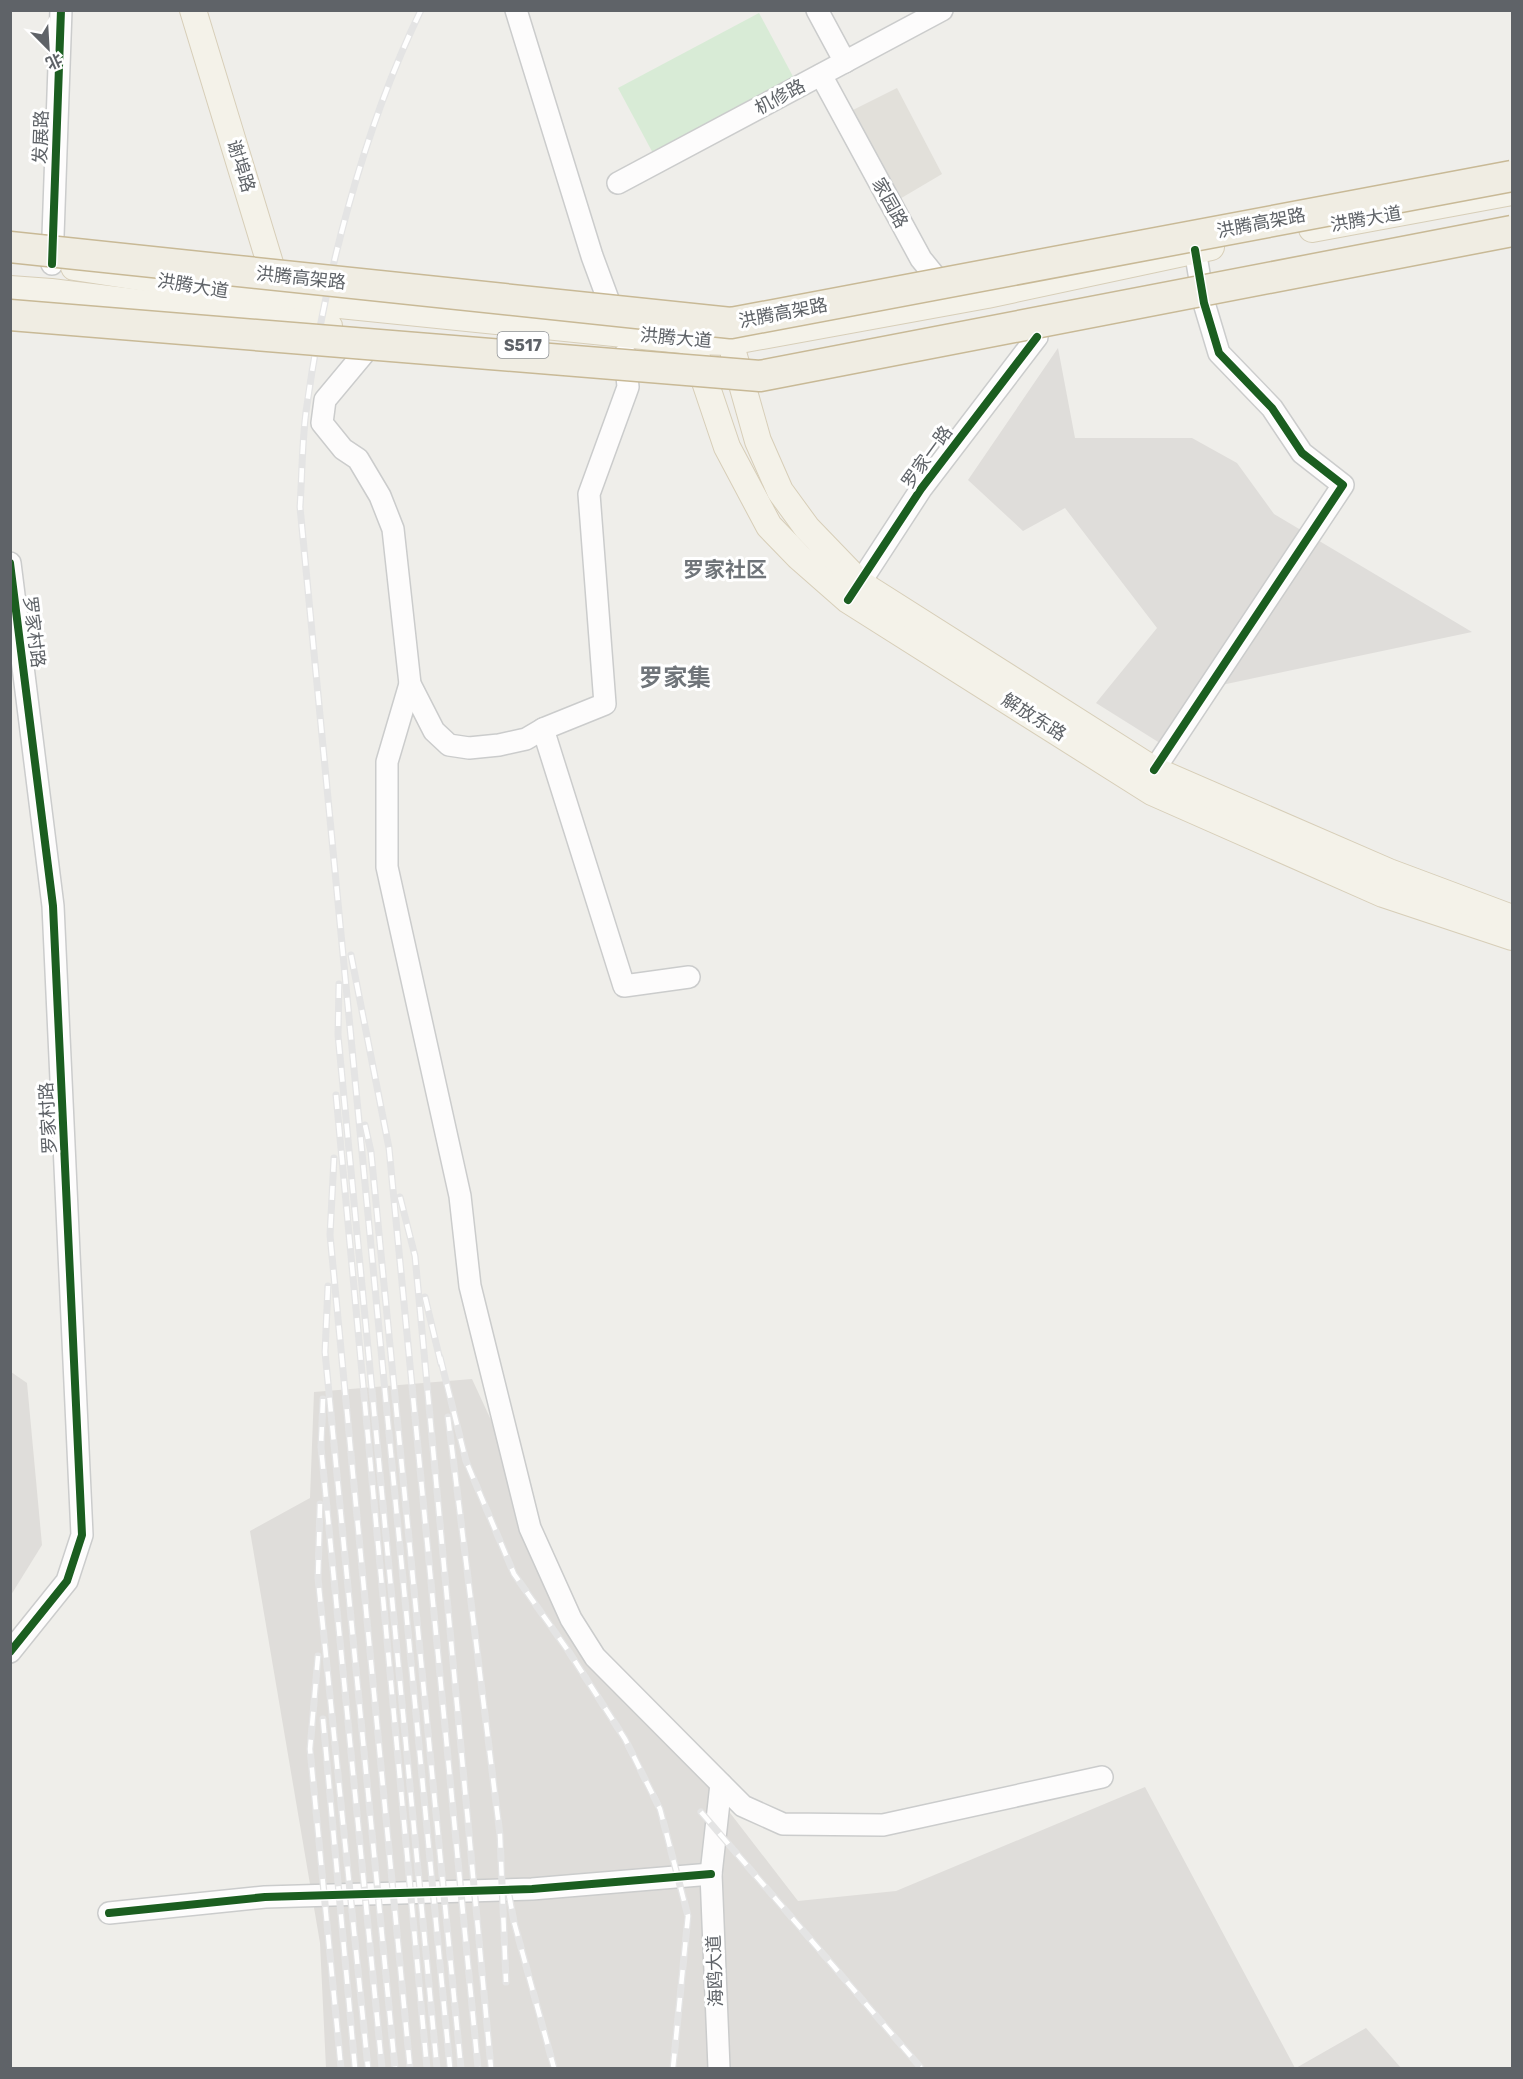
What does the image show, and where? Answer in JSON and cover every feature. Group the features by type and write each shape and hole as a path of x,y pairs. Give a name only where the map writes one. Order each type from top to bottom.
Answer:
{"highway":[{"name":"洪腾高架路","path":"10,247 730,323 1512,176"},
{"path":"10,315 760,376 1512,231"}],"main road":[{"name":"谢埠路","path":"193,10 284,311"},
{"name":"洪腾大道","path":"733,353 1195,250 1512,192"},
{"name":"洪腾大道","path":"10,289 284,311 733,353 1037,337 1512,244"},
{"name":"洪腾大道","path":"10,261 52,264 284,311"},
{"name":"解放东路","path":"695,351 727,447 770,526 798,557 1154,770 1389,872 1512,918"},
{"name":"解放东路","path":"733,353 758,441 780,490 854,592 1152,792 1383,894 1512,938"}],"street":[{"name":"发展路","path":"52,264 60,10"},
{"path":"365,352 326,400 322,423 336,441 358,459 380,496 393,529 410,684 434,731 449,745 470,748 499,745 526,739 543,729 605,704 588,494 628,387 623,343 592,256 516,10"},
{"path":"817,10 845,62"},
{"name":"机修路","path":"618,183 942,10"},
{"name":"家园路","path":"821,75 921,259 946,291 987,295"},
{"path":"1154,770 1342,485 1302,453 1272,408 1219,353 1204,303 1195,250"},
{"name":"罗家一路","path":"854,592 921,489 1037,337"},
{"name":"罗家村路","path":"10,563 53,906 82,1535 67,1581 10,1652"},
{"path":"410,684 387,762 387,867 460,1196 470,1286 530,1528 571,1618 595,1657 743,1806 783,1824 883,1825 1102,1777"},
{"path":"543,729 624,986 689,977"},
{"name":"海鸥大道","path":"719,2068 711,1874 721,1784"},
{"path":"109,1913 265,1898 532,1889 711,1874"}],"shaded area":[{"path":"897,88 942,174 898,200 851,111"},
{"path":"1058,348 1075,438 1192,438 1237,463 1274,514 1472,632 1217,686 1171,750 1096,703 1157,628 1065,508 1023,531 968,480"},
{"path":"11,1372 27,1383 42,1545 11,1595"},
{"path":"472,1379 586,1626 798,1901 896,1891 1145,1787 1295,2068 326,2068 320,1943 250,1531 310,1498 314,1392"},
{"path":"1366,2028 1401,2068 1296,2068"}],"green space":[{"path":"759,13 796,82 655,157 618,88"}],"railway":[{"path":"421,10 381,105 348,206 335,258 323,310 306,412 300,507 450,2068"},
{"path":"351,955 389,1148 478,2068"},
{"path":"339,984 338,1035 437,2068"},
{"path":"336,1095 427,2068"},
{"path":"365,1125 371,1152 461,2068"},
{"path":"334,1158 330,1235 410,2068"},
{"path":"400,1197 415,1256 491,2068"},
{"path":"328,1286 325,1352 395,2068"},
{"path":"425,1297 441,1364"},
{"path":"440,1357 466,1461 514,1574 569,1652 625,1739 660,1809 688,1916 673,2068"},
{"path":"323,1399 321,1447 382,2068"},
{"path":"448,1417 500,1835 506,1982"},
{"path":"320,1504 318,1578 368,2068"},
{"path":"318,1656 310,1749 341,2068"},
{"path":"323,1719 355,2068"},
{"path":"701,1812 921,2068"},
{"path":"509,1895 514,1922 554,2068"}],"cycle path":[{"path":"52,264 61,10"},
{"path":"1154,770 1343,485 1302,453 1272,408 1219,353 1204,303 1195,250"},
{"path":"848,600 921,489 1037,337"},
{"path":"10,563 53,906 82,1535 67,1581 10,1652"},
{"path":"109,1913 265,1897 532,1889 711,1874"}],"district":[{"name":"罗家社区","path":"725,569"},
{"name":"罗家集","path":"675,678"}]}
